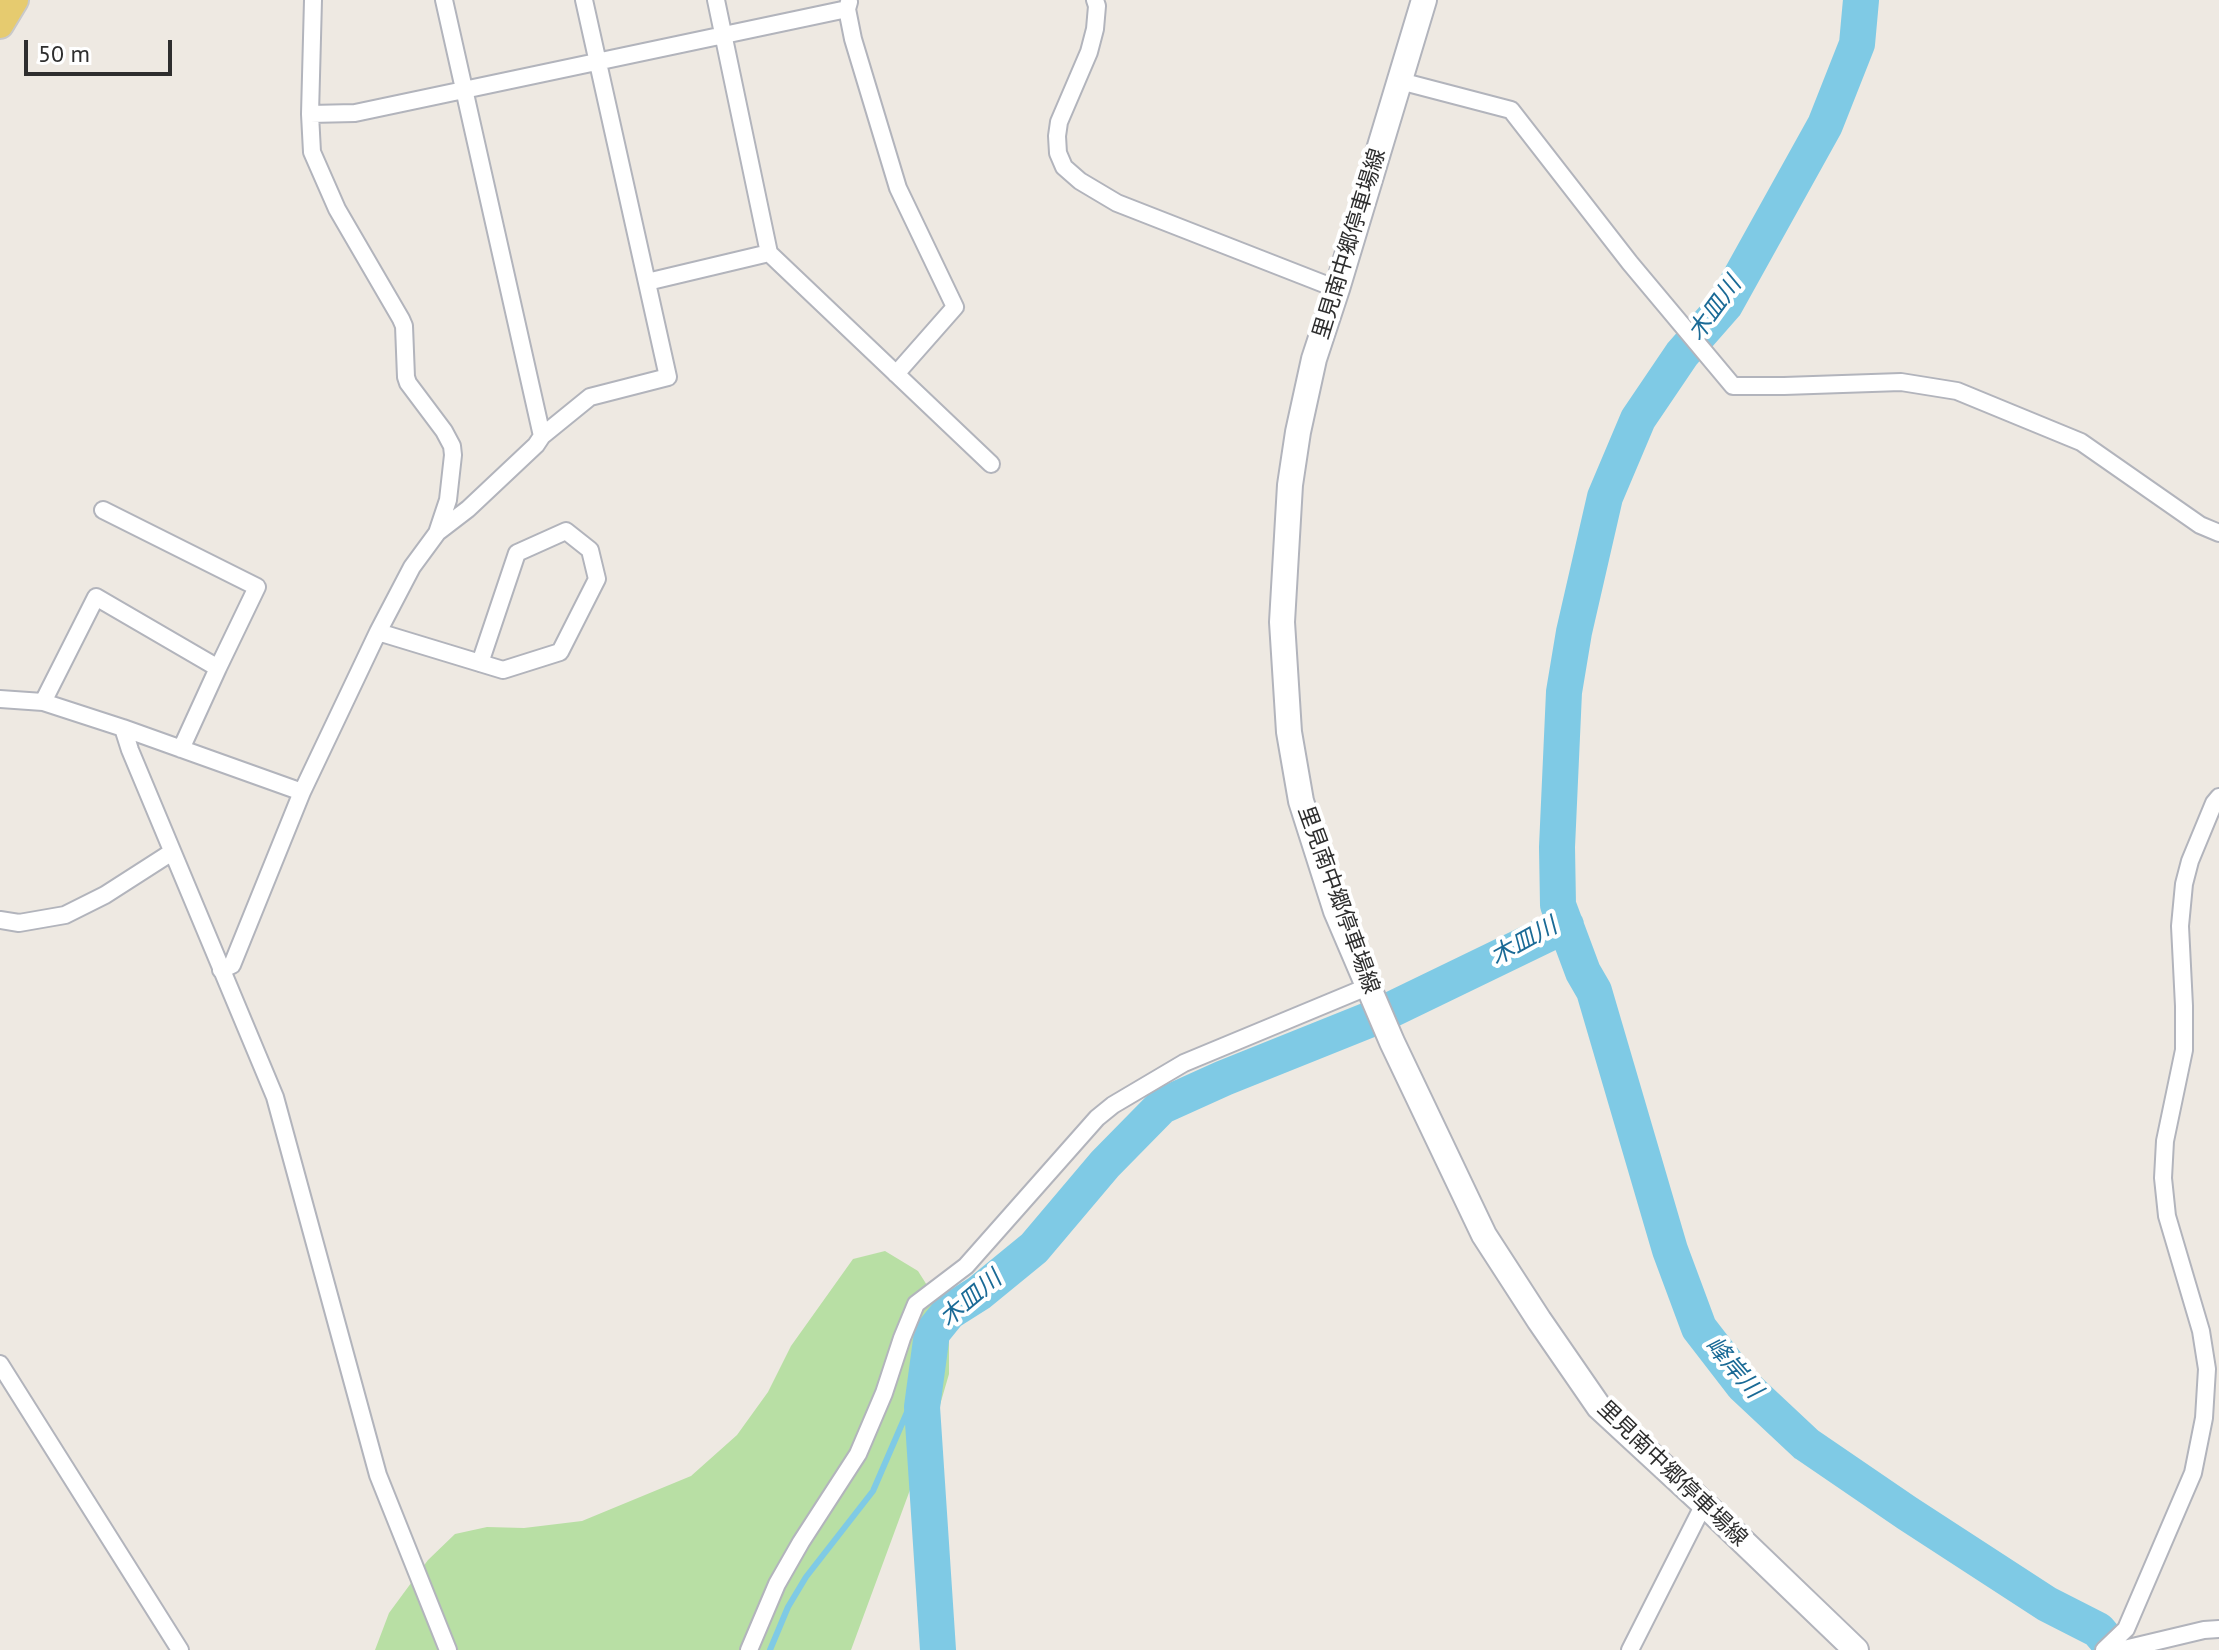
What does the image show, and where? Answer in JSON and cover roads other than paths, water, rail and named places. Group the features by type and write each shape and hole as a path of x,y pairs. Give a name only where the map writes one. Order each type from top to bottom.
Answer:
{"main road":[{"path":"0,25 15,0"},
{"name":"里見南中郷停車場線","path":"1424,0 1314,359 1298,432 1290,485 1282,622 1289,732 1301,801 1336,911 1392,1042 1484,1235 1539,1320 1599,1407 1856,1650"}],"street":[{"path":"313,0 310,142 317,166 337,209 404,326 408,383 452,446 448,500 437,533"},
{"path":"444,0 542,436"},
{"path":"221,970 232,965 302,792 378,632 412,567 437,533 468,509 542,436 590,397 668,377 584,0"},
{"path":"716,0 769,253 991,464"},
{"path":"1095,0 1095,29 1089,52 1059,122 1058,153 1064,167 1080,181 1117,203 1337,289"},
{"path":"310,114 355,113 723,35 848,4 853,39 898,188 955,307 896,374"},
{"path":"1400,81 1511,110 1560,175 1733,386 1901,382 1957,391 2081,442 2200,525 2219,533"},
{"path":"647,282 769,253"},
{"path":"103,510 257,587 181,749"},
{"path":"378,632 503,670 560,652 597,579 590,550 566,531 517,553 480,663"},
{"path":"43,702 96,597 218,668"},
{"path":"0,699 43,702 302,792"},
{"path":"123,728 275,1097 378,1475 448,1650"},
{"path":"2104,1650 2126,1629 2193,1473 2204,1418 2207,1369 2167,1216 2163,1178 2165,1141 2184,1050 2180,926 2184,884 2190,861 2219,797"},
{"path":"0,920 19,923 65,915 105,895 172,852"},
{"path":"749,1650 777,1584 858,1454 916,1304 966,1266 1113,1105 1184,1063 1369,990"},
{"path":"2202,1341 2219,1347"},
{"path":"0,1364 180,1650"},
{"path":"1630,1650 1704,1504"},
{"path":"2120,1650 2219,1629"}],"waterway":[{"name":"木皿川","path":"1861,0 1857,44 1825,125 1725,305 1682,354 1638,419 1605,497 1574,632 1564,692 1557,847 1558,905 1583,972 1594,991 1670,1250 1699,1328 1743,1385 1806,1444 2047,1604 2098,1630 2115,1650"},
{"name":"木皿川","path":"938,1650 922,1407 932,1333 949,1312 979,1293 1034,1248 1105,1164 1162,1106 1376,1017 1566,925"},
{"path":"770,1650 788,1607 806,1577 873,1491 928,1370"}],"water label":[{"name":"峰岸川","path":"1733,1368"}]}
